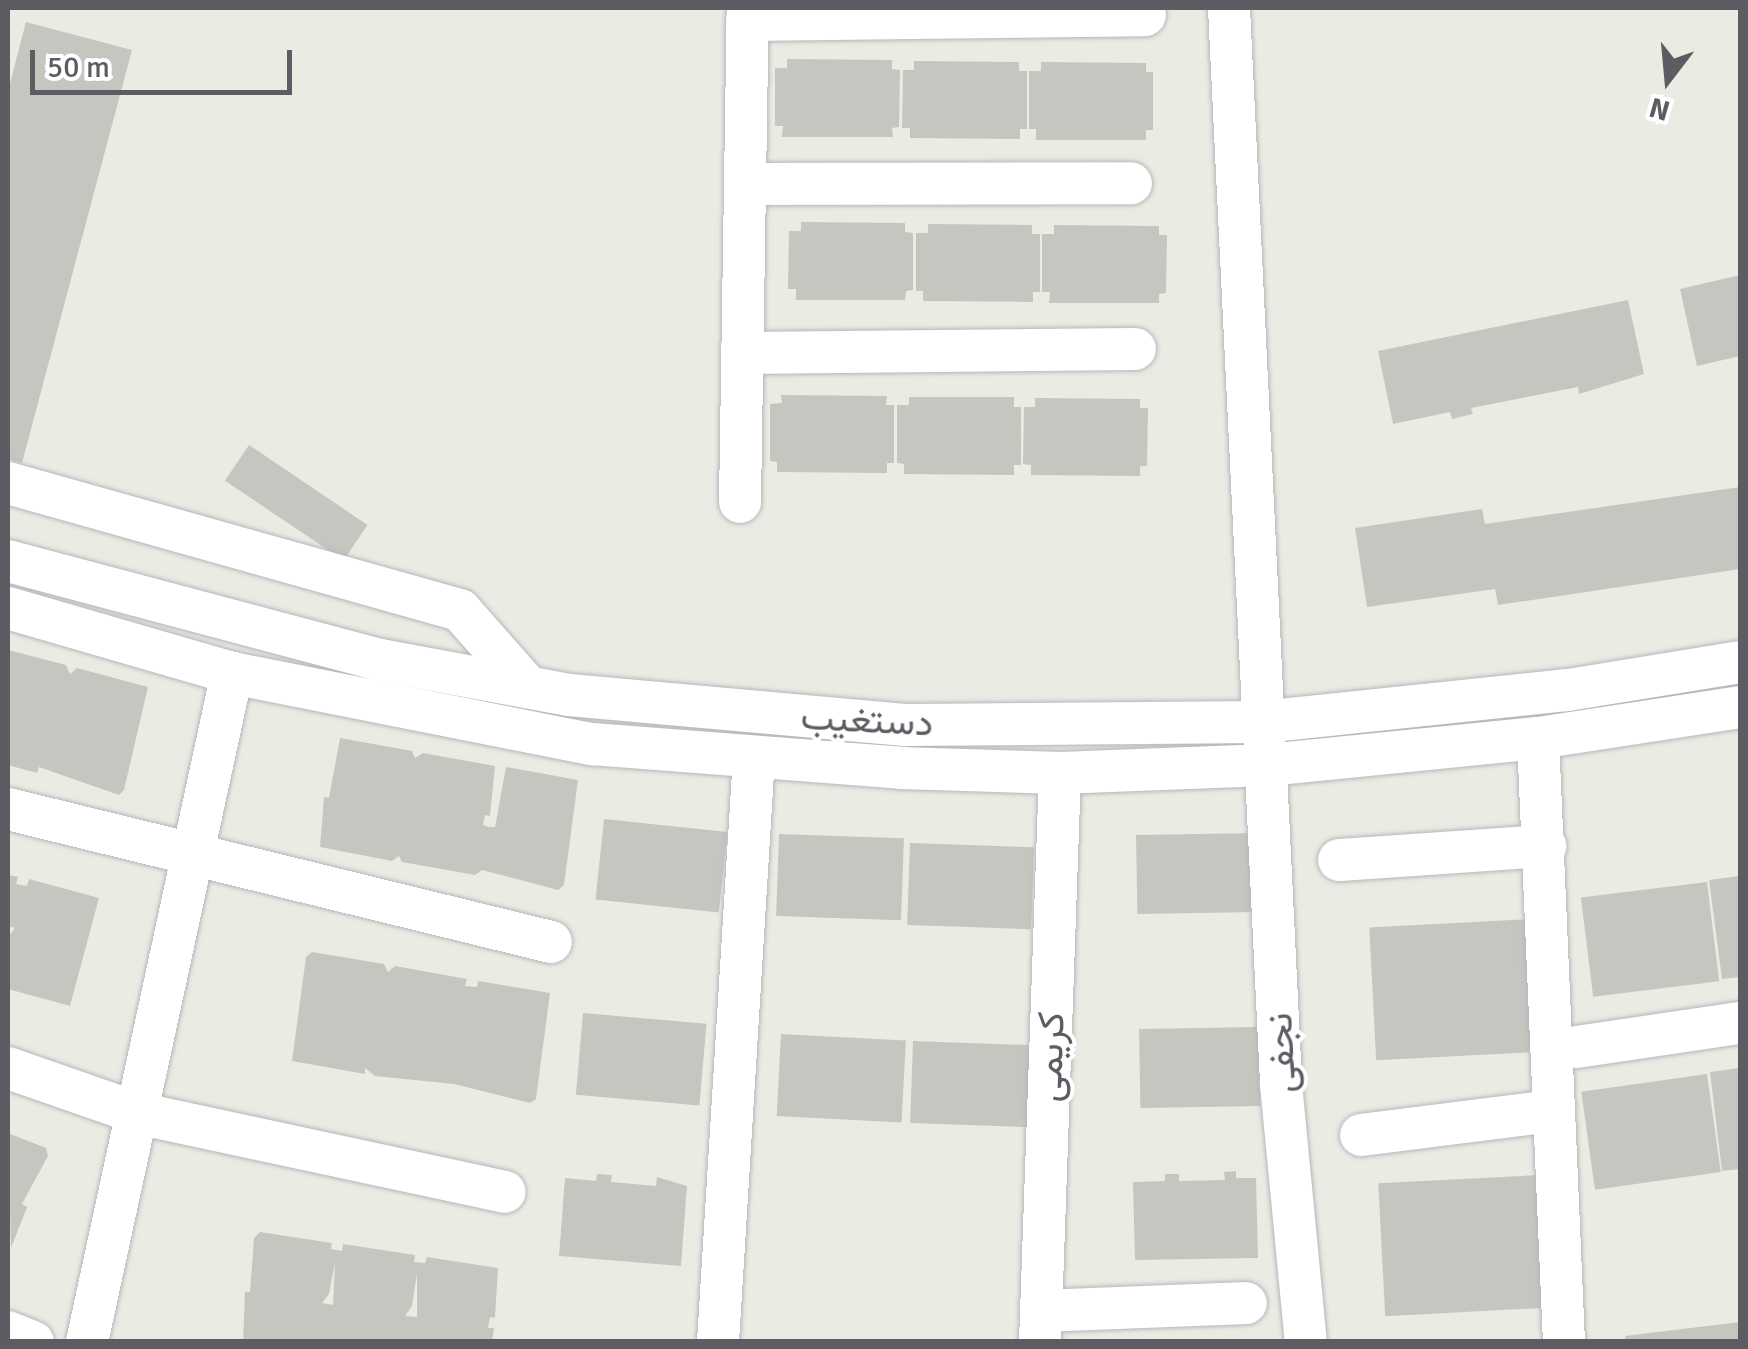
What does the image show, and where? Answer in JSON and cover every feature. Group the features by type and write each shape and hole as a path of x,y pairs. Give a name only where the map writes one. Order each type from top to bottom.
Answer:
{"street":[{"name":"نجفی","path":"1229,8 1281,1084 1306,1342"},
{"path":"740,502 748,14 1145,15"},
{"path":"745,184 1131,184"},
{"path":"742,353 1136,349"},
{"path":"8,483 460,610 528,686"},
{"name":"دستغیب","path":"8,561 362,655 528,686 908,725 1262,722 1568,690 1740,662"},
{"name":"دستغیب","path":"8,608 232,673 592,744 754,757 1060,773 1267,765 1538,738 1740,707"},
{"path":"87,1342 232,673"},
{"path":"1538,738 1546,846 1551,1111 1564,1342"},
{"path":"718,1342 754,757"},
{"name":"کریمی","path":"1040,1326 1060,773"},
{"path":"8,809 192,859 552,942"},
{"path":"1339,860 1546,846"},
{"path":"1577,1047 1740,1022"},
{"path":"8,1068 137,1113 505,1192"},
{"path":"1361,1135 1551,1111"},
{"path":"1040,1326 1246,1303"},
{"path":"8,1332 34,1342"}],"building":[{"path":"26,22 132,50 22,463 8,459 8,91"},
{"path":"787,59 892,60 892,69 900,70 899,127 892,128 893,137 782,137 783,126 775,126 775,68 787,68"},
{"path":"914,61 1019,62 1019,71 1027,71 1027,129 1020,129 1020,139 910,138 910,128 902,128 903,70 914,70"},
{"path":"1041,62 1146,63 1146,72 1153,72 1153,130 1146,130 1146,140 1036,140 1036,129 1029,129 1029,71 1041,71"},
{"path":"801,222 905,223 905,232 913,233 913,290 906,291 905,300 796,300 796,289 788,289 789,231 801,231"},
{"path":"928,224 1032,225 1032,234 1040,234 1040,292 1033,292 1033,302 923,301 923,291 916,291 916,233 928,233"},
{"path":"1054,225 1159,226 1159,235 1167,235 1166,293 1159,294 1159,303 1049,303 1050,292 1042,292 1042,234 1054,234"},
{"path":"1740,275 1740,356 1697,366 1680,289"},
{"path":"1628,300 1644,374 1579,394 1578,387 1471,408 1473,414 1452,419 1450,412 1393,424 1378,351"},
{"path":"781,395 887,396 886,405 894,405 894,463 887,463 887,473 777,472 777,462 770,461 770,404 782,403"},
{"path":"909,397 1014,397 1014,407 1021,407 1021,465 1014,465 1014,475 904,474 904,464 897,463 897,405 909,405"},
{"path":"1035,398 1140,399 1140,408 1148,408 1147,466 1140,466 1140,476 1031,475 1031,465 1023,464 1024,407 1035,407"},
{"path":"249,445 368,525 344,561 225,481"},
{"path":"1740,487 1740,569 1498,605 1495,589 1367,607 1355,528 1482,509 1485,524"},
{"path":"8,650 66,665 70,674 77,668 148,687 124,790 119,795 39,767 37,773 8,765"},
{"path":"340,738 412,751 415,758 423,753 495,766 490,816 485,815 483,825 489,827 495,827 506,767 578,780 564,885 558,890 482,870 475,875 402,862 399,856 392,861 320,847 324,797 329,798"},
{"path":"604,819 727,832 719,913 596,900"},
{"path":"1257,833 1258,912 1137,914 1136,835"},
{"path":"779,834 904,838 901,920 776,916"},
{"path":"910,843 1034,847 1031,929 907,925"},
{"path":"8,875 18,877 16,884 27,886 29,879 99,898 70,1006 8,989 8,937 15,928 8,926"},
{"path":"1740,876 1740,977 1722,979 1709,880"},
{"path":"1707,882 1719,981 1593,997 1581,897"},
{"path":"1530,919 1537,1052 1376,1060 1369,927"},
{"path":"312,952 384,964 388,972 395,966 467,979 465,986 477,987 478,981 550,993 536,1099 530,1103 454,1084 375,1076 365,1068 365,1074 292,1061 306,957"},
{"path":"583,1013 707,1024 699,1105 576,1095"},
{"path":"1259,1027 1260,1106 1140,1108 1139,1029"},
{"path":"781,1034 906,1041 902,1122 777,1116"},
{"path":"913,1041 1038,1045 1035,1127 910,1123"},
{"path":"1740,1068 1740,1169 1722,1171 1710,1072"},
{"path":"1707,1074 1721,1172 1595,1190 1581,1092"},
{"path":"8,1133 46,1148 48,1156 22,1204 27,1207 11,1248"},
{"path":"1236,1171 1236,1178 1256,1178 1258,1258 1135,1260 1133,1182 1165,1181 1165,1174 1179,1174 1179,1181 1225,1180 1224,1172"},
{"path":"597,1174 612,1175 611,1182 656,1186 657,1177 687,1186 681,1266 559,1256 565,1178 596,1181"},
{"path":"1538,1175 1545,1308 1385,1316 1378,1183"},
{"path":"260,1232 332,1243 331,1249 342,1251 343,1244 415,1255 414,1262 425,1263 427,1257 498,1268 495,1318 490,1317 488,1328 494,1328 492,1342 243,1342 245,1292 250,1292 254,1238","holes":["335,1262 333,1305 322,1303 329,1294","417,1274 417,1317 405,1316 412,1306"]},
{"path":"1740,1322 1740,1342 1626,1342 1625,1336"}]}
